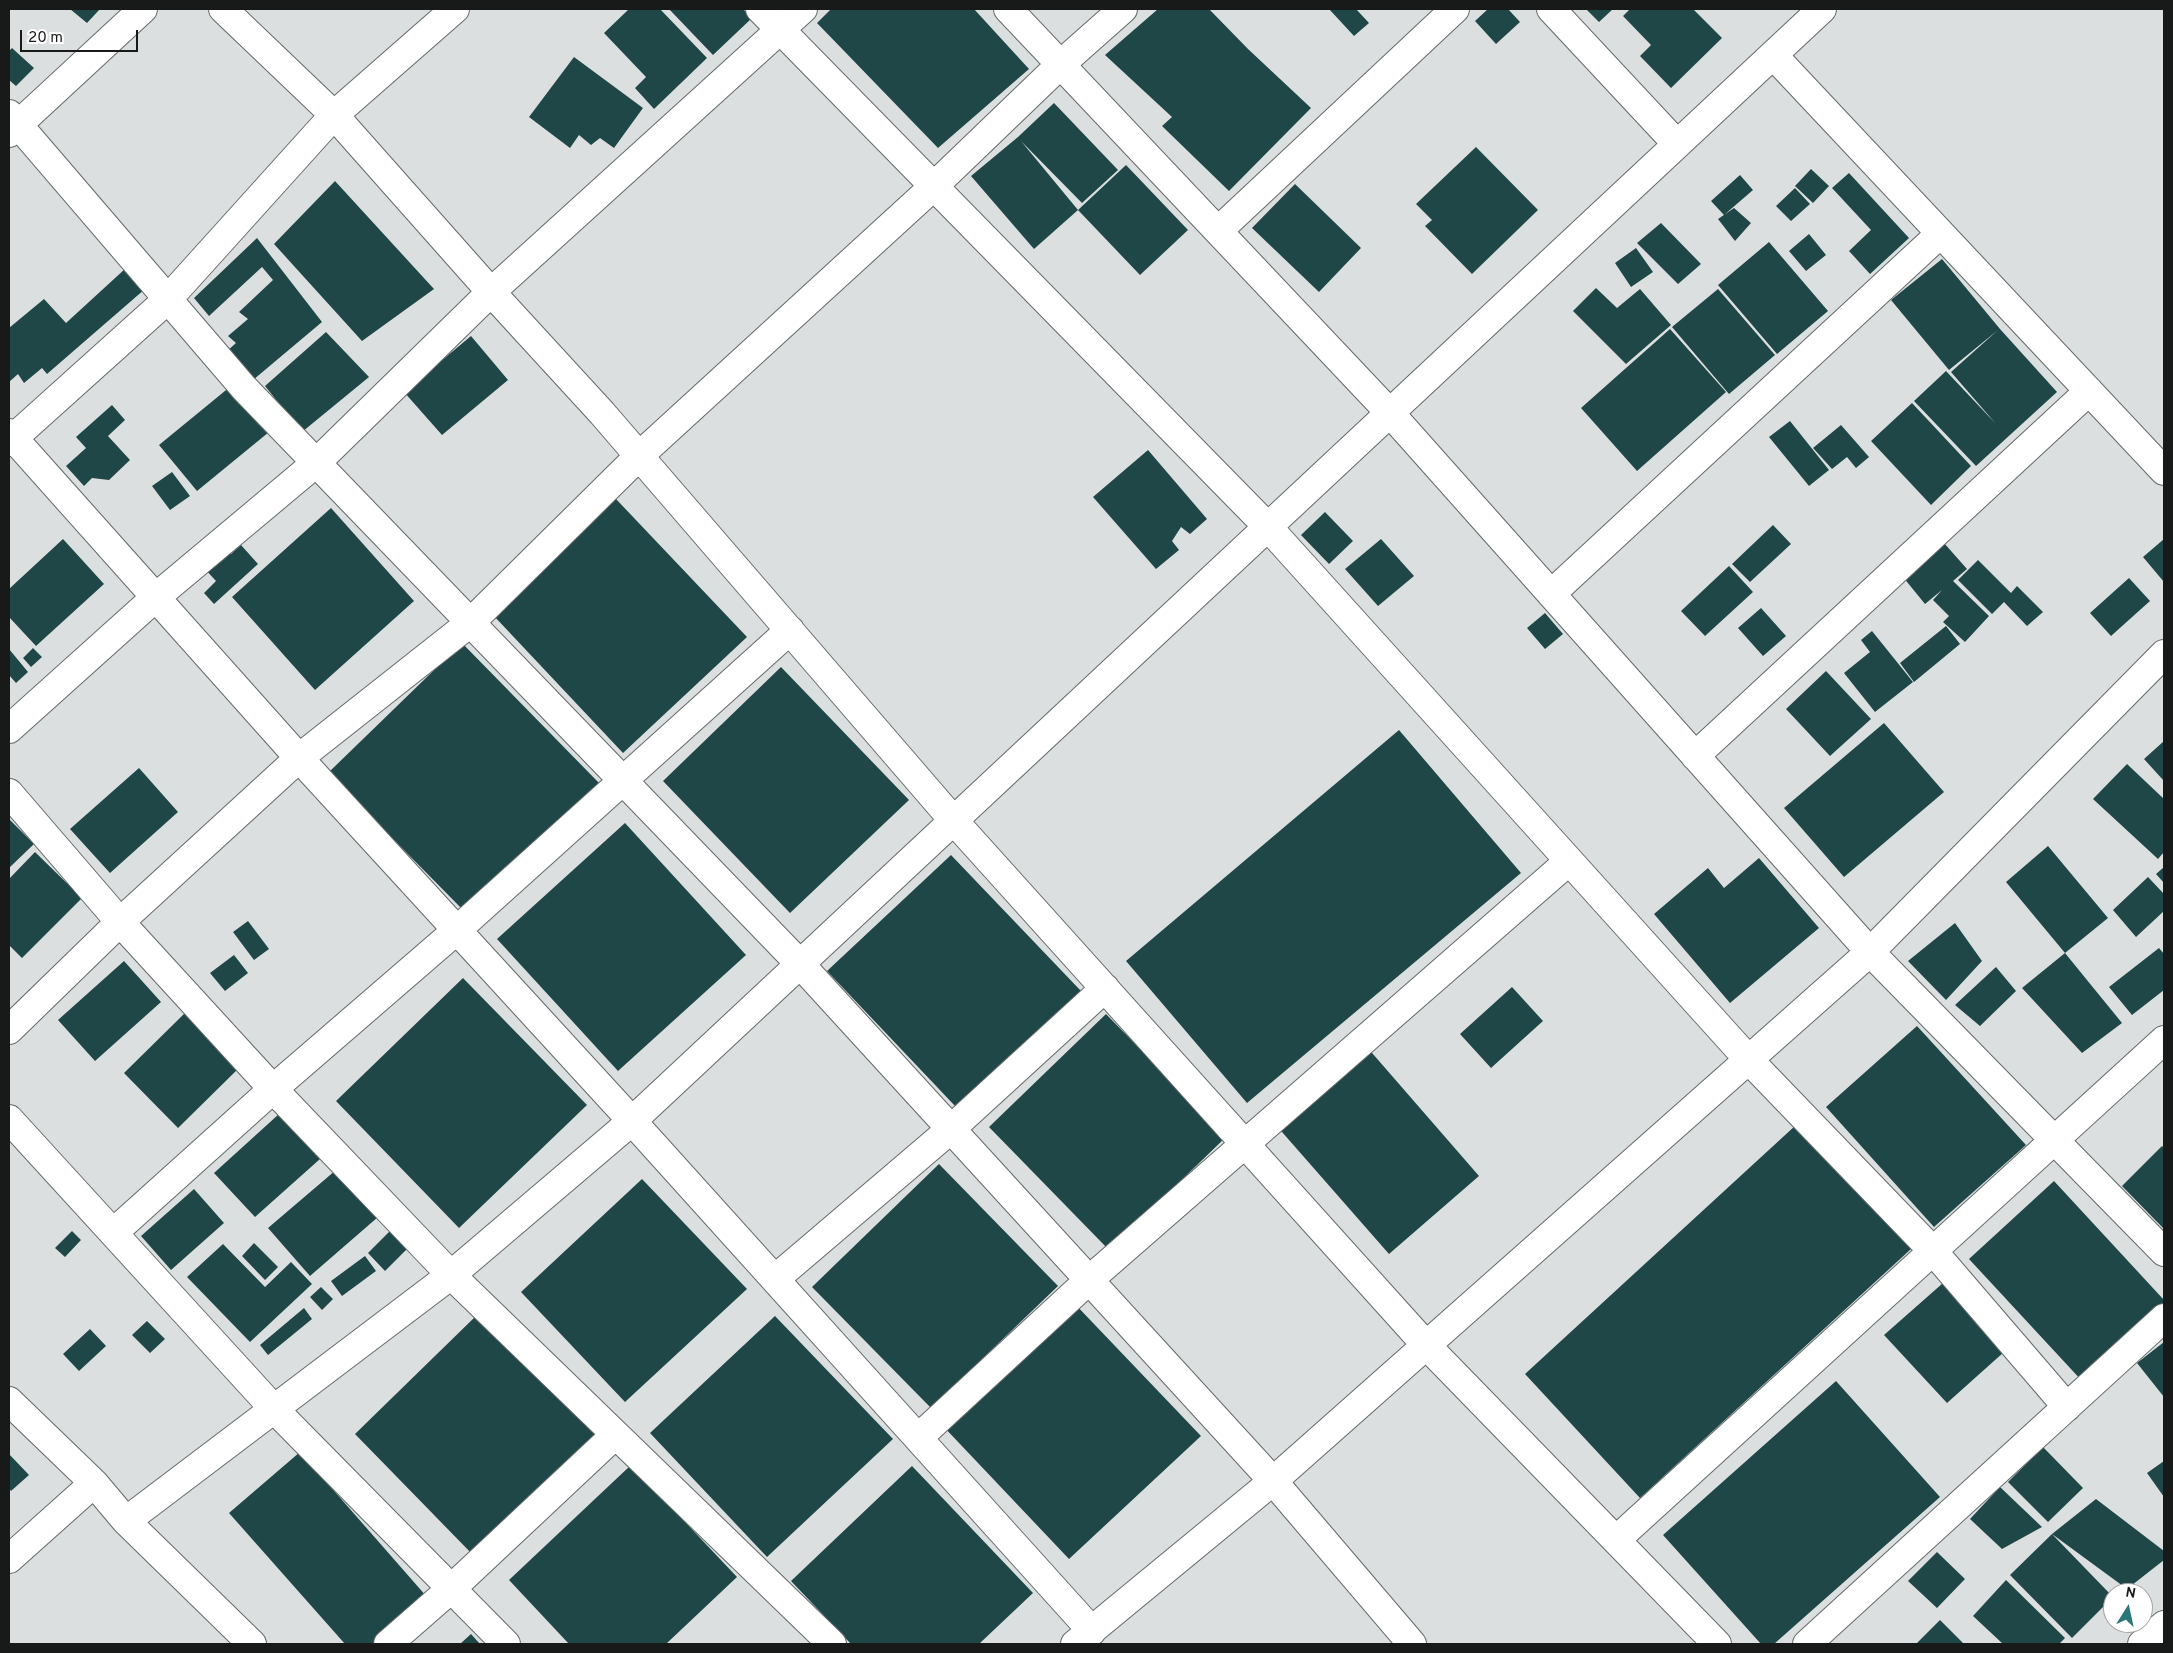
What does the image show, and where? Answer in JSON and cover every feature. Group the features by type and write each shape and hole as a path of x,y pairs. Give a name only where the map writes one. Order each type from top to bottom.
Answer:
{"street":[{"path":"143,9 12,124 168,299 244,388 800,964 1272,1481 1412,1644"},
{"path":"223,9 334,115 638,456 954,821 1426,1345 1717,1644"},
{"path":"455,9 334,115 168,299 10,438 918,1438 1084,1638 1272,1481 1870,952 2164,654"},
{"path":"760,9 1268,528 1748,1059 1933,1251 2067,1407"},
{"path":"9,729 156,597 316,463 491,292 803,9"},
{"path":"1008,9 1390,413 1870,952 2164,1252"},
{"path":"9,1030 120,922 299,758 470,623 638,456 933,187 1060,64 1123,9"},
{"path":"1218,231 1455,9"},
{"path":"1551,9 1677,144"},
{"path":"126,1521 451,1275 632,1121 1822,9"},
{"path":"1772,55 2164,471"},
{"path":"1551,594 1940,234"},
{"path":"1695,756 2089,391"},
{"path":"113,1233 273,1089 457,930 790,630"},
{"path":"9,793 120,922 273,1089 451,1275 832,1644"},
{"path":"918,1438 1089,1280 1569,861"},
{"path":"775,1280 951,1129 1105,988"},
{"path":"1616,1540 2164,1040"},
{"path":"9,1119 275,1410 506,1644"},
{"path":"1807,1644 2164,1318"},
{"path":"9,1401 94,1484 126,1521 252,1644"},
{"path":"388,1644 452,1588 615,1434"},
{"path":"9,1559 94,1484"},
{"path":"2142,1644 2164,1625"}],"building":[{"path":"70,9 100,9 87,23"},
{"path":"629,9 660,9 707,58 654,109 635,88 646,77 604,33"},
{"path":"669,9 743,9 752,18 713,55"},
{"path":"831,9 974,9 1029,69 938,148 817,23"},
{"path":"1158,9 1209,9 1248,49 1311,108 1229,191 1162,126 1172,117 1105,55"},
{"path":"1329,9 1356,9 1369,23 1354,36"},
{"path":"1488,9 1508,9 1520,22 1496,44 1475,21"},
{"path":"1586,9 1613,9 1599,22"},
{"path":"1630,9 1693,9 1722,38 1671,88 1640,56 1651,45 1623,16"},
{"path":"12,48 34,68 16,86 9,80 9,51"},
{"path":"574,57 643,108 614,148 600,138 591,145 579,135 570,148 529,117"},
{"path":"1054,103 1118,170 1082,203 1021,141 1078,210 1034,249 971,176 1018,137"},
{"path":"1476,147 1538,210 1472,274 1425,226 1432,220 1416,204"},
{"path":"1126,165 1188,230 1140,275 1078,210"},
{"path":"1811,169 1829,186 1813,203 1795,186"},
{"path":"1849,173 1909,238 1870,274 1849,251 1871,230 1832,188"},
{"path":"1740,175 1753,190 1724,215 1711,201"},
{"path":"335,181 434,289 362,341 274,244"},
{"path":"1295,184 1361,248 1319,292 1252,228"},
{"path":"1795,188 1810,204 1791,221 1776,206"},
{"path":"1734,208 1751,223 1735,241 1718,219"},
{"path":"1661,223 1701,264 1678,284 1637,243"},
{"path":"1809,234 1826,255 1806,271 1789,251"},
{"path":"257,238 322,322 253,380 226,352 236,343 228,336 248,319 239,312 273,280 262,267 209,316 194,298"},
{"path":"1769,242 1828,311 1777,354 1718,285"},
{"path":"1636,248 1653,272 1631,287 1615,263"},
{"path":"1942,259 2000,329 2057,392 1976,466 1914,401 1946,371 1996,424 1951,372 1998,330 1949,370 1891,300"},
{"path":"126,268 145,289 47,374 42,368 24,383 18,374 9,382 9,328 44,299 66,323"},
{"path":"1596,288 1617,308 1640,289 1671,325 1626,364 1573,311"},
{"path":"1718,289 1775,355 1729,394 1672,327"},
{"path":"1670,329 1726,392 1637,471 1581,408"},
{"path":"326,332 369,377 302,432 265,386"},
{"path":"471,336 508,380 442,435 404,392"},
{"path":"231,386 269,432 197,491 159,445"},
{"path":"1912,403 1971,466 1931,505 1871,441"},
{"path":"112,405 125,420 108,436 130,460 109,480 92,478 84,486 66,466 86,448 76,437"},
{"path":"1790,421 1829,470 1809,486 1769,437"},
{"path":"1841,425 1869,457 1856,468 1847,457 1832,469 1813,448"},
{"path":"1148,450 1207,519 1190,534 1181,527 1172,541 1179,550 1156,569 1093,497"},
{"path":"172,472 190,496 170,510 152,486"},
{"path":"616,499 747,637 623,753 493,615"},
{"path":"331,508 414,601 315,690 232,597"},
{"path":"1325,512 1353,541 1329,564 1301,535"},
{"path":"1773,525 1791,544 1750,582 1732,564"},
{"path":"63,539 104,584 36,646 9,617 9,589"},
{"path":"1381,539 1414,576 1378,606 1345,569"},
{"path":"2164,539 2164,582 2143,557"},
{"path":"1944,543 1967,569 1953,581 1989,616 1965,642 1943,622 1949,616 1933,600 1942,590 1925,604 1903,577"},
{"path":"241,545 258,564 214,604 204,593 216,581 204,568 226,548 231,554"},
{"path":"1978,560 2011,593 2017,586 2043,612 2027,626 2004,602 1992,614 1958,580"},
{"path":"1729,566 1753,592 1705,636 1681,611"},
{"path":"2129,578 2150,601 2111,636 2090,613"},
{"path":"1761,608 1786,636 1763,656 1738,628"},
{"path":"1545,613 1563,634 1545,649 1527,628"},
{"path":"1946,626 1960,644 1914,682 1900,663"},
{"path":"1872,631 1913,682 1875,712 1844,673 1870,652 1861,640"},
{"path":"462,643 599,783 465,912 328,773"},
{"path":"33,648 42,657 31,667 23,658"},
{"path":"9,649 28,672 16,683 9,675"},
{"path":"781,667 909,800 790,913 663,781"},
{"path":"1826,671 1871,719 1830,756 1786,709"},
{"path":"1884,723 1944,792 1844,877 1784,808"},
{"path":"1399,730 1521,873 1247,1103 1126,961"},
{"path":"2164,741 2164,781 2144,759"},
{"path":"2127,764 2164,799 2164,852 2158,859 2093,799"},
{"path":"139,768 178,812 110,873 70,829"},
{"path":"9,819 34,844 9,868"},
{"path":"625,823 746,955 618,1071 497,939"},
{"path":"2048,846 2108,918 2065,953 2006,882"},
{"path":"35,852 82,898 22,958 9,945 9,879"},
{"path":"951,855 1081,991 956,1107 827,971"},
{"path":"1759,858 1819,928 1730,1003 1654,914 1708,868 1724,888"},
{"path":"2164,867 2164,883 2156,874"},
{"path":"2148,877 2164,894 2164,911 2136,937 2113,910"},
{"path":"248,921 269,949 254,960 233,932"},
{"path":"1955,923 1982,961 1946,1000 1908,961"},
{"path":"2159,948 2164,954 2164,990 2132,1015 2109,987"},
{"path":"2065,953 2122,1023 2082,1053 2022,988"},
{"path":"234,955 248,973 225,991 210,973"},
{"path":"124,961 161,1002 95,1061 58,1020"},
{"path":"1996,967 2016,991 1980,1026 1955,1005"},
{"path":"463,978 587,1105 459,1228 336,1101"},
{"path":"1512,987 1543,1021 1491,1068 1460,1034"},
{"path":"186,1012 240,1067 178,1128 124,1073"},
{"path":"1106,1014 1226,1137 1109,1250 989,1127"},
{"path":"1917,1026 2026,1145 1934,1227 1826,1107"},
{"path":"1366,1046 1479,1176 1389,1254 1275,1124"},
{"path":"279,1114 320,1159 255,1217 214,1173"},
{"path":"1796,1125 1911,1249 1640,1498 1525,1374"},
{"path":"2162,1146 2164,1148 2164,1229 2122,1186"},
{"path":"939,1164 1058,1286 931,1408 812,1287"},
{"path":"336,1170 378,1217 310,1276 268,1228"},
{"path":"642,1179 747,1289 625,1402 521,1292"},
{"path":"2054,1181 2164,1300 2164,1307 2083,1382 1969,1259"},
{"path":"194,1189 224,1223 171,1270 141,1236"},
{"path":"72,1231 81,1240 65,1257 55,1248"},
{"path":"390,1231 408,1248 385,1271 368,1253"},
{"path":"254,1243 278,1267 265,1280 242,1256"},
{"path":"223,1244 265,1287 291,1262 312,1284 250,1342 187,1277"},
{"path":"365,1256 376,1271 342,1296 331,1281"},
{"path":"1943,1283 2004,1352 1947,1403 1884,1335"},
{"path":"321,1287 333,1299 322,1310 310,1297"},
{"path":"1073,1302 1201,1436 1069,1559 942,1425"},
{"path":"304,1308 312,1319 268,1355 260,1345"},
{"path":"478,1314 598,1437 475,1557 355,1434"},
{"path":"775,1316 893,1439 767,1557 650,1433"},
{"path":"147,1321 165,1339 150,1353 132,1335"},
{"path":"90,1329 106,1346 79,1371 63,1354"},
{"path":"2164,1342 2164,1397 2137,1363"},
{"path":"1836,1381 1940,1497 1774,1644 1761,1644 1663,1535"},
{"path":"2043,1447 2083,1488 2048,1522 2008,1482"},
{"path":"300,1452 427,1597 373,1644 345,1644 229,1513"},
{"path":"9,1454 29,1475 11,1491 9,1488"},
{"path":"2164,1461 2164,1497 2147,1473"},
{"path":"631,1465 737,1577 666,1644 569,1644 509,1580"},
{"path":"912,1466 1033,1593 979,1644 851,1644 791,1581"},
{"path":"2000,1487 2042,1527 2002,1549 1970,1519"},
{"path":"2096,1499 2164,1551 2164,1560 2135,1583 2119,1583 2052,1534"},
{"path":"2052,1534 2103,1587 2103,1607 2072,1638 2010,1575"},
{"path":"1937,1552 1965,1579 1937,1608 1908,1581"},
{"path":"2006,1580 2065,1638 2059,1644 2003,1644 1973,1616"},
{"path":"1940,1620 1964,1644 1916,1644"},
{"path":"471,1634 480,1644 460,1644"}]}
